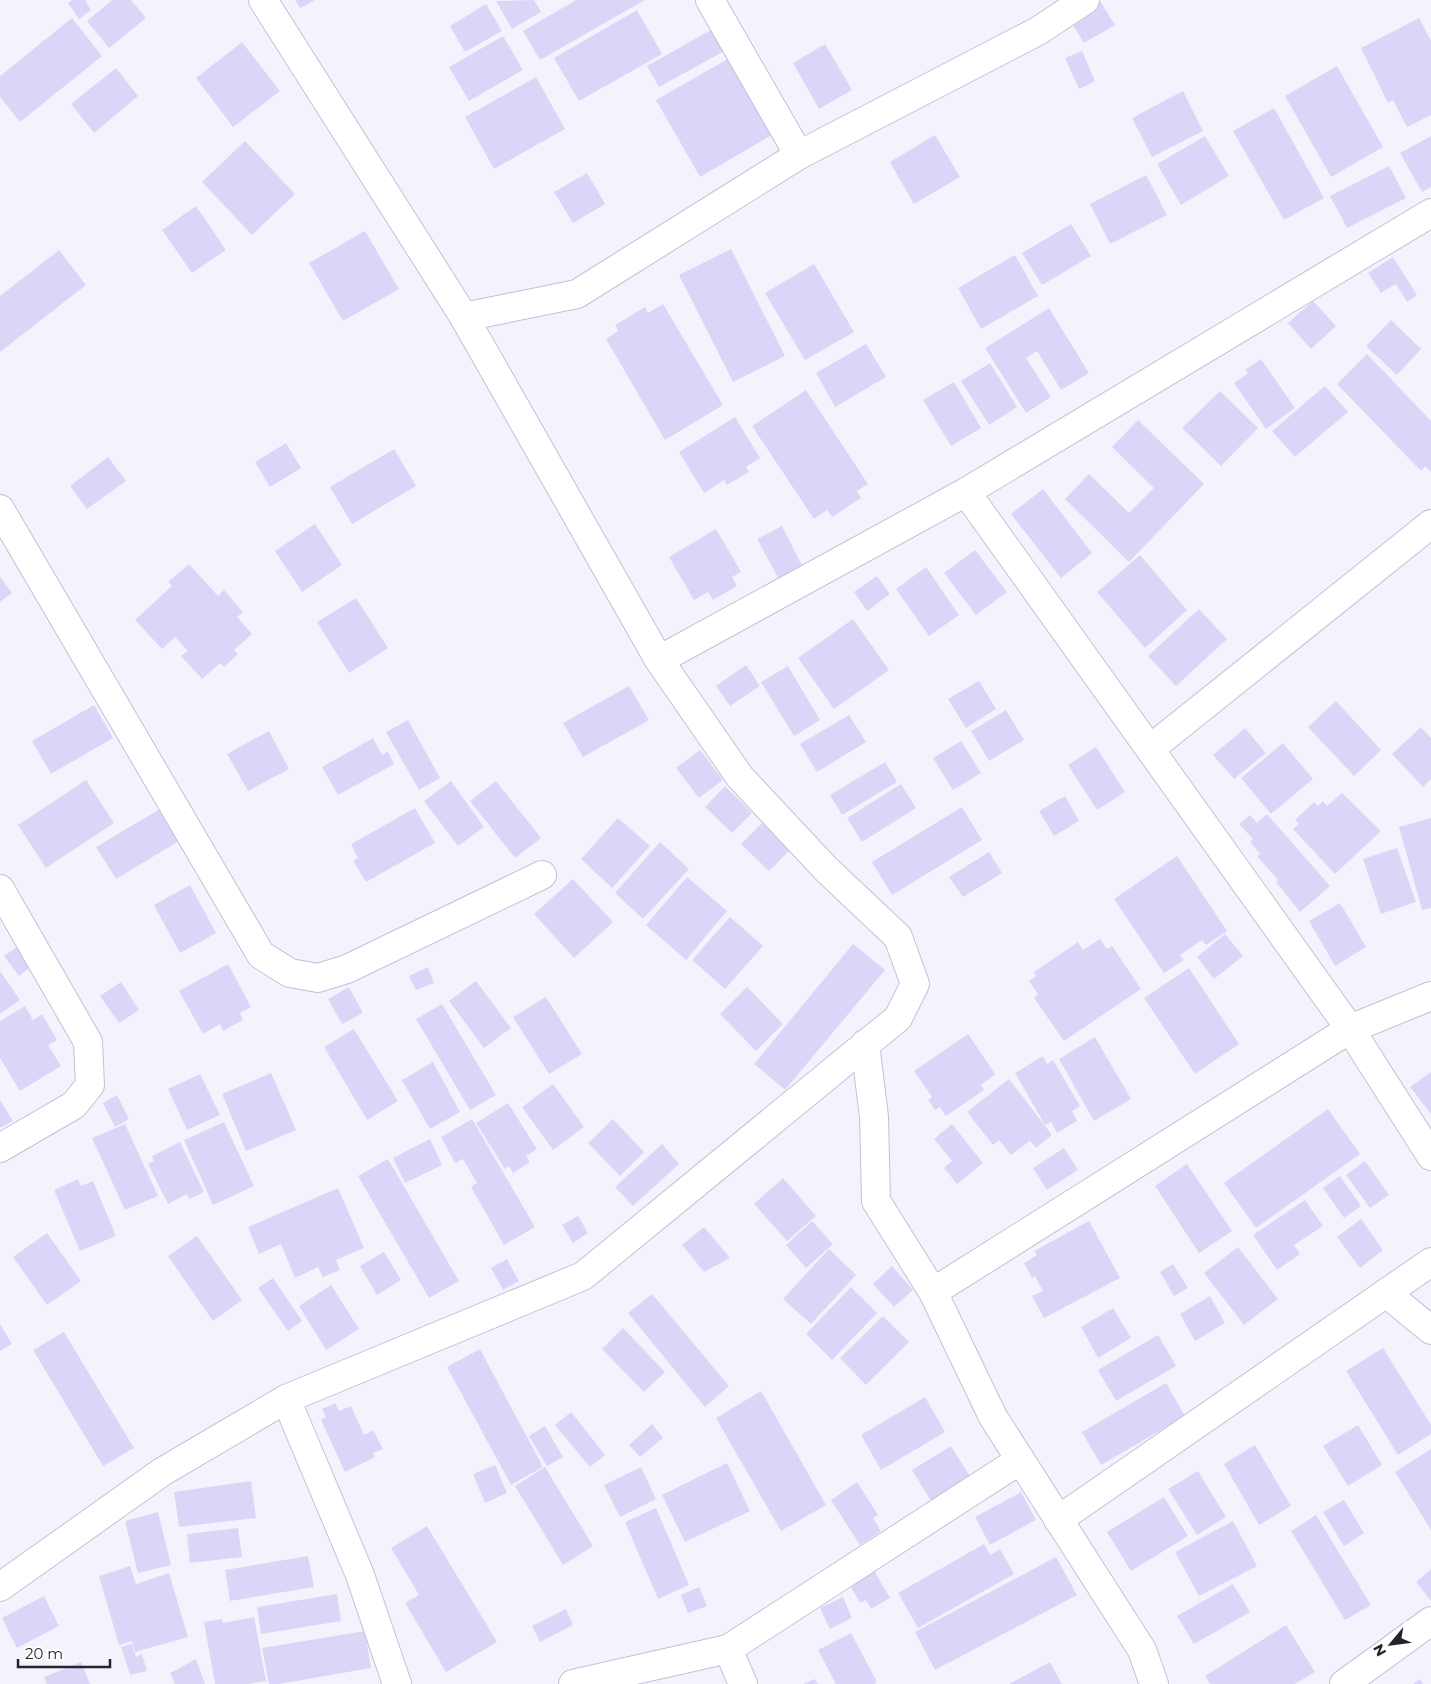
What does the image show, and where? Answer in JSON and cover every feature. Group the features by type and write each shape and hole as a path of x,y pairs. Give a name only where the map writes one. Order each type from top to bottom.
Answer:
{"street":[{"path":"0,1587 162,1472 286,1399 583,1276 898,1018 915,984 898,937 826,869 740,776 659,660 464,317 262,0"},
{"path":"710,0 799,155"},
{"path":"464,317 577,294 799,155 1038,32 1085,0"},
{"path":"659,660 966,492 1431,213"},
{"path":"966,492 1350,1029 1431,1156"},
{"path":"0,509 261,955 290,973 318,978 347,969 542,875"},
{"path":"1150,749 1431,524"},
{"path":"0,889 88,1042 90,1085 74,1105 0,1148"},
{"path":"933,1292 1350,1029 1431,996"},
{"path":"865,1044 874,1117 876,1201 933,1292 993,1417 1142,1650 1154,1684"},
{"path":"1058,1520 1431,1262"},
{"path":"1386,1293 1431,1330"},
{"path":"286,1399 360,1575 397,1684"},
{"path":"573,1684 728,1649 1020,1460"},
{"path":"1344,1684 1431,1621"},
{"path":"728,1649 743,1684"}],"building":[{"path":"72,0 85,0 91,10 79,19 68,3"},
{"path":"112,0 131,0 146,18 109,48 87,21"},
{"path":"295,0 315,0 300,8"},
{"path":"534,0 541,12 512,29 496,1"},
{"path":"576,0 645,0 540,60 523,31"},
{"path":"1100,1 1115,25 1084,43 1070,20"},
{"path":"486,4 502,31 465,52 450,26"},
{"path":"637,10 662,54 579,101 554,58"},
{"path":"72,18 102,56 20,122 0,97 0,76"},
{"path":"1419,18 1431,41 1431,115 1407,127 1393,100 1388,103 1361,48"},
{"path":"718,26 730,48 659,87 647,66"},
{"path":"503,36 523,70 469,101 449,67"},
{"path":"242,42 280,91 233,127 196,78"},
{"path":"825,44 852,90 819,109 793,63"},
{"path":"1082,51 1095,81 1079,89 1065,58"},
{"path":"733,56 777,132 700,177 656,100"},
{"path":"1337,66 1383,147 1331,177 1285,96"},
{"path":"116,68 138,96 94,133 71,104"},
{"path":"536,77 565,129 494,169 465,117"},
{"path":"1183,91 1203,131 1152,157 1132,118"},
{"path":"1274,108 1324,198 1284,220 1233,131"},
{"path":"935,135 960,177 914,204 890,162"},
{"path":"1205,136 1229,176 1181,205 1157,164"},
{"path":"1431,136 1431,187 1422,192 1400,153"},
{"path":"245,141 295,194 252,235 202,182"},
{"path":"1389,166 1406,198 1347,228 1330,196"},
{"path":"587,173 605,204 573,223 554,192"},
{"path":"1146,175 1167,215 1110,244 1090,204"},
{"path":"196,206 226,250 192,273 162,230"},
{"path":"1071,224 1091,256 1042,285 1022,253"},
{"path":"365,231 399,289 343,321 309,263"},
{"path":"731,249 785,356 733,382 679,275"},
{"path":"59,250 86,285 0,352 0,296"},
{"path":"1015,255 1038,296 981,329 958,288"},
{"path":"1393,257 1417,295 1407,302 1396,284 1381,293 1368,273"},
{"path":"814,264 854,332 805,360 765,293"},
{"path":"1313,301 1336,326 1311,349 1288,323"},
{"path":"663,304 723,405 665,440 606,339 618,331 615,325 645,307 648,313"},
{"path":"1049,308 1089,373 1061,390 1037,351 1026,358 1051,397 1026,413 985,348"},
{"path":"1391,320 1421,349 1397,375 1366,346"},
{"path":"866,344 886,377 835,407 816,373"},
{"path":"1367,354 1431,421 1431,472 1425,466 1421,471 1337,384"},
{"path":"1261,359 1295,408 1266,429 1234,383 1248,373 1245,370"},
{"path":"990,363 1017,407 989,425 961,381"},
{"path":"954,382 981,428 951,446 923,400"},
{"path":"1325,386 1348,412 1295,457 1272,431"},
{"path":"806,390 868,484 857,491 861,498 832,517 827,510 814,519 752,426"},
{"path":"1220,391 1258,428 1221,466 1182,428"},
{"path":"735,417 760,458 746,467 749,472 727,485 724,480 704,493 679,452"},
{"path":"1138,420 1204,484 1129,562 1065,499 1089,474 1129,513 1154,488 1112,447"},
{"path":"286,443 301,468 270,487 255,462"},
{"path":"394,449 416,486 352,524 330,487"},
{"path":"108,457 126,481 87,509 70,486"},
{"path":"1043,489 1092,553 1061,578 1011,514"},
{"path":"315,524 342,565 302,592 275,551"},
{"path":"782,526 806,573 782,585 757,539"},
{"path":"716,529 741,572 732,577 737,586 713,600 708,592 694,600 669,557"},
{"path":"975,550 1007,592 976,615 944,573"},
{"path":"1140,555 1187,610 1145,648 1097,592"},
{"path":"189,564 218,596 224,590 243,612 237,617 252,634 234,650 238,654 224,667 220,663 202,679 181,656 188,651 175,637 162,649 135,620 172,586 168,582"},
{"path":"926,567 959,615 929,636 896,589"},
{"path":"877,576 890,594 867,611 854,592"},
{"path":"0,577 12,593 0,602"},
{"path":"356,598 388,648 349,673 317,622"},
{"path":"1199,609 1227,639 1176,686 1148,656"},
{"path":"853,619 889,670 834,709 798,658"},
{"path":"746,665 760,686 730,706 716,686"},
{"path":"788,666 820,720 794,736 761,682"},
{"path":"979,681 996,709 966,728 948,699"},
{"path":"629,686 649,720 583,757 563,723"},
{"path":"1336,701 1381,750 1354,776 1308,727"},
{"path":"94,705 113,738 51,774 32,741"},
{"path":"1006,710 1024,740 989,761 971,731"},
{"path":"849,715 866,742 817,772 800,744"},
{"path":"408,720 440,778 419,790 386,732"},
{"path":"1421,727 1431,738 1431,779 1423,787 1392,754"},
{"path":"1245,728 1266,753 1234,779 1213,755"},
{"path":"269,731 289,769 248,791 227,754"},
{"path":"373,738 382,755 388,751 394,764 338,795 322,767"},
{"path":"961,741 981,773 953,790 933,758"},
{"path":"1283,743 1313,779 1271,814 1241,778"},
{"path":"1096,747 1125,792 1097,810 1068,765"},
{"path":"700,750 723,780 699,798 676,768"},
{"path":"885,762 897,782 842,815 830,795"},
{"path":"86,780 114,823 46,868 18,825"},
{"path":"451,781 484,827 458,846 424,801"},
{"path":"496,781 541,838 515,858 470,801"},
{"path":"901,784 916,808 862,842 847,818"},
{"path":"725,786 752,813 732,833 705,807"},
{"path":"1342,793 1381,831 1335,874 1293,829 1299,824 1295,820 1314,802 1318,806 1323,801 1327,806"},
{"path":"1065,796 1079,821 1054,836 1039,811"},
{"path":"165,806 184,838 116,879 96,847"},
{"path":"962,807 982,840 892,895 872,862"},
{"path":"415,808 435,843 366,882 353,861 358,858 351,844"},
{"path":"1267,814 1330,886 1300,912 1276,882 1278,880 1257,856 1260,854 1250,842 1253,839 1239,824 1250,815 1257,823"},
{"path":"618,818 650,846 612,888 581,859"},
{"path":"1431,818 1431,908 1422,910 1399,827"},
{"path":"762,823 790,850 769,871 741,844"},
{"path":"660,842 689,869 643,919 615,893"},
{"path":"1397,848 1416,902 1381,914 1363,859"},
{"path":"989,852 1002,873 963,897 949,877"},
{"path":"1177,856 1227,931 1206,945 1202,940 1180,955 1184,960 1164,973 1114,899"},
{"path":"687,877 727,911 686,960 646,925"},
{"path":"573,879 613,922 574,958 534,914"},
{"path":"190,885 216,933 180,953 154,905"},
{"path":"1340,903 1366,947 1335,966 1309,921"},
{"path":"730,917 763,946 725,989 692,960"},
{"path":"1225,934 1243,956 1214,979 1197,957"},
{"path":"1100,939 1107,949 1112,946 1141,989 1064,1041 1034,998 1038,994 1029,981 1036,976 1034,972 1078,942 1083,950"},
{"path":"853,944 885,970 785,1090 754,1064"},
{"path":"17,947 32,966 19,976 4,956"},
{"path":"228,964 251,1007 240,1013 243,1020 223,1031 220,1024 203,1034 179,991"},
{"path":"428,967 434,983 416,990 409,976"},
{"path":"1189,968 1239,1044 1195,1074 1144,998"},
{"path":"0,971 20,1000 0,1014"},
{"path":"476,981 511,1028 484,1048 449,1001"},
{"path":"121,982 139,1010 119,1023 100,996"},
{"path":"349,987 363,1013 342,1024 328,999"},
{"path":"747,987 783,1024 756,1051 720,1014"},
{"path":"546,997 582,1054 549,1074 513,1017"},
{"path":"442,1004 496,1095 470,1110 416,1019"},
{"path":"25,1006 33,1020 42,1014 57,1040 48,1045 61,1066 20,1091 0,1058 0,1021"},
{"path":"354,1029 398,1101 367,1120 324,1047"},
{"path":"968,1034 995,1074 981,1085 984,1090 946,1116 940,1107 935,1110 928,1100 932,1097 914,1071"},
{"path":"1095,1037 1131,1099 1094,1121 1059,1059"},
{"path":"1043,1056 1047,1064 1053,1060 1080,1106 1072,1111 1077,1121 1057,1133 1051,1122 1045,1125 1015,1073"},
{"path":"433,1062 460,1112 430,1129 402,1080"},
{"path":"1431,1072 1431,1114 1410,1087"},
{"path":"271,1073 296,1130 246,1151 222,1094"},
{"path":"200,1074 220,1115 187,1130 168,1089"},
{"path":"1009,1079 1052,1135 1036,1148 1030,1141 1011,1155 999,1140 993,1145 967,1112"},
{"path":"553,1084 584,1127 553,1150 522,1107"},
{"path":"117,1095 129,1119 115,1127 103,1103"},
{"path":"0,1100 13,1121 0,1128"},
{"path":"508,1103 537,1149 526,1156 530,1162 513,1173 509,1166 505,1169 476,1123"},
{"path":"1328,1109 1360,1154 1256,1228 1224,1183"},
{"path":"472,1119 535,1227 504,1245 471,1187 477,1183 463,1159 455,1163 441,1137"},
{"path":"613,1119 644,1152 620,1176 588,1143"},
{"path":"224,1122 254,1186 213,1205 184,1140"},
{"path":"125,1124 158,1196 125,1210 92,1138"},
{"path":"952,1124 983,1163 957,1184 944,1168 952,1161 934,1139"},
{"path":"430,1139 442,1165 405,1183 393,1158"},
{"path":"180,1142 204,1192 189,1199 187,1194 168,1204 148,1164 154,1161 152,1156"},
{"path":"662,1144 679,1164 633,1206 615,1187"},
{"path":"1064,1148 1078,1170 1047,1190 1033,1168"},
{"path":"388,1159 459,1281 429,1298 358,1176"},
{"path":"1365,1161 1389,1195 1370,1208 1346,1175"},
{"path":"1187,1164 1232,1231 1199,1253 1155,1186"},
{"path":"1340,1176 1361,1206 1344,1218 1323,1188"},
{"path":"783,1178 816,1216 787,1241 754,1204"},
{"path":"78,1179 81,1186 93,1181 116,1236 80,1251 54,1190"},
{"path":"338,1188 364,1248 336,1260 340,1270 323,1277 318,1267 295,1278 281,1244 259,1254 248,1227"},
{"path":"1305,1200 1323,1226 1294,1245 1300,1254 1277,1270 1253,1235"},
{"path":"578,1216 588,1233 573,1243 562,1225"},
{"path":"1361,1219 1383,1250 1360,1268 1337,1237"},
{"path":"812,1221 833,1244 806,1268 786,1245"},
{"path":"1089,1221 1120,1278 1044,1318 1032,1296 1043,1291 1035,1276 1032,1278 1024,1263 1037,1255 1034,1251"},
{"path":"704,1227 730,1258 704,1272 682,1245"},
{"path":"47,1233 81,1281 47,1305 13,1257"},
{"path":"197,1236 242,1300 213,1321 168,1256"},
{"path":"1238,1247 1278,1299 1244,1325 1204,1273"},
{"path":"829,1249 856,1275 811,1324 783,1299"},
{"path":"384,1252 401,1280 377,1295 360,1266"},
{"path":"507,1259 519,1281 503,1290 491,1268"},
{"path":"1173,1264 1188,1288 1174,1296 1160,1272"},
{"path":"892,1266 913,1290 894,1307 873,1284"},
{"path":"273,1278 302,1321 288,1331 258,1288"},
{"path":"331,1285 359,1329 326,1350 299,1306"},
{"path":"851,1287 877,1313 832,1360 806,1334"},
{"path":"652,1294 729,1386 705,1407 628,1313"},
{"path":"1210,1296 1225,1323 1195,1341 1180,1314"},
{"path":"1113,1308 1131,1338 1098,1358 1081,1327"},
{"path":"883,1316 909,1342 866,1385 840,1358"},
{"path":"0,1324 12,1344 0,1351"},
{"path":"623,1328 665,1372 644,1392 602,1349"},
{"path":"64,1332 134,1448 103,1466 33,1350"},
{"path":"1158,1335 1176,1366 1116,1401 1098,1370"},
{"path":"1383,1348 1431,1425 1431,1434 1398,1455 1346,1371"},
{"path":"480,1349 543,1467 511,1485 447,1367"},
{"path":"1166,1383 1185,1416 1101,1465 1082,1432"},
{"path":"761,1391 826,1505 781,1531 716,1418"},
{"path":"925,1397 945,1432 881,1470 861,1435"},
{"path":"335,1403 339,1411 351,1406 364,1435 373,1430 383,1449 373,1453 375,1457 345,1472 321,1420 326,1417 322,1409"},
{"path":"571,1412 605,1455 590,1467 555,1425"},
{"path":"652,1424 663,1438 640,1457 629,1445"},
{"path":"1358,1425 1382,1465 1348,1486 1323,1446"},
{"path":"545,1426 563,1457 547,1466 529,1436"},
{"path":"1255,1445 1291,1506 1259,1525 1224,1464"},
{"path":"951,1446 973,1481 934,1506 912,1470"},
{"path":"1431,1449 1431,1530 1395,1472"},
{"path":"727,1463 750,1511 685,1542 662,1495"},
{"path":"495,1465 507,1493 485,1503 473,1474"},
{"path":"545,1467 593,1546 563,1565 515,1486"},
{"path":"641,1467 656,1499 620,1517 604,1485"},
{"path":"1198,1471 1226,1517 1197,1535 1168,1489"},
{"path":"251,1481 256,1518 179,1527 174,1492"},
{"path":"857,1482 878,1515 873,1518 881,1531 860,1545 831,1500"},
{"path":"1021,1492 1036,1520 990,1545 975,1517"},
{"path":"1164,1497 1188,1536 1131,1571 1107,1532"},
{"path":"1344,1500 1364,1533 1344,1546 1323,1512"},
{"path":"656,1508 689,1585 658,1599 625,1522"},
{"path":"158,1512 171,1565 138,1573 125,1521"},
{"path":"1316,1515 1371,1605 1345,1620 1291,1531"},
{"path":"1233,1521 1257,1566 1199,1596 1175,1552"},
{"path":"427,1526 497,1642 446,1672 405,1603 419,1595 391,1548"},
{"path":"238,1528 242,1557 190,1563 187,1534"},
{"path":"984,1544 990,1555 1000,1549 1014,1574 918,1628 898,1593"},
{"path":"308,1556 314,1587 230,1601 225,1570"},
{"path":"1056,1557 1077,1595 935,1670 915,1632"},
{"path":"869,1562 890,1598 871,1609 866,1600 860,1603 851,1587 856,1584 850,1573"},
{"path":"130,1566 136,1584 169,1573 188,1637 135,1652 132,1641 119,1645 99,1576"},
{"path":"1431,1569 1431,1601 1416,1582"},
{"path":"1233,1584 1250,1612 1194,1644 1177,1616"},
{"path":"699,1587 707,1606 688,1613 681,1595"},
{"path":"337,1594 341,1621 261,1634 257,1607"},
{"path":"44,1596 59,1626 17,1648 2,1618"},
{"path":"843,1597 852,1618 830,1629 820,1608"},
{"path":"566,1609 573,1625 540,1642 532,1626"},
{"path":"254,1617 266,1681 249,1684 215,1684 204,1622 222,1619 223,1623"},
{"path":"1286,1625 1315,1672 1295,1684 1210,1684 1205,1676"},
{"path":"365,1631 371,1668 279,1684 269,1684 262,1648"},
{"path":"851,1633 877,1682 874,1684 836,1684 818,1650"},
{"path":"132,1644 136,1657 142,1654 147,1671 130,1675 121,1647"},
{"path":"196,1659 205,1684 175,1684 170,1673"},
{"path":"81,1662 90,1684 47,1684 44,1677"},
{"path":"1050,1662 1062,1684 1009,1684"},
{"path":"815,1679 818,1684 803,1684"},
{"path":"1420,1679 1423,1684 1413,1684"}]}
